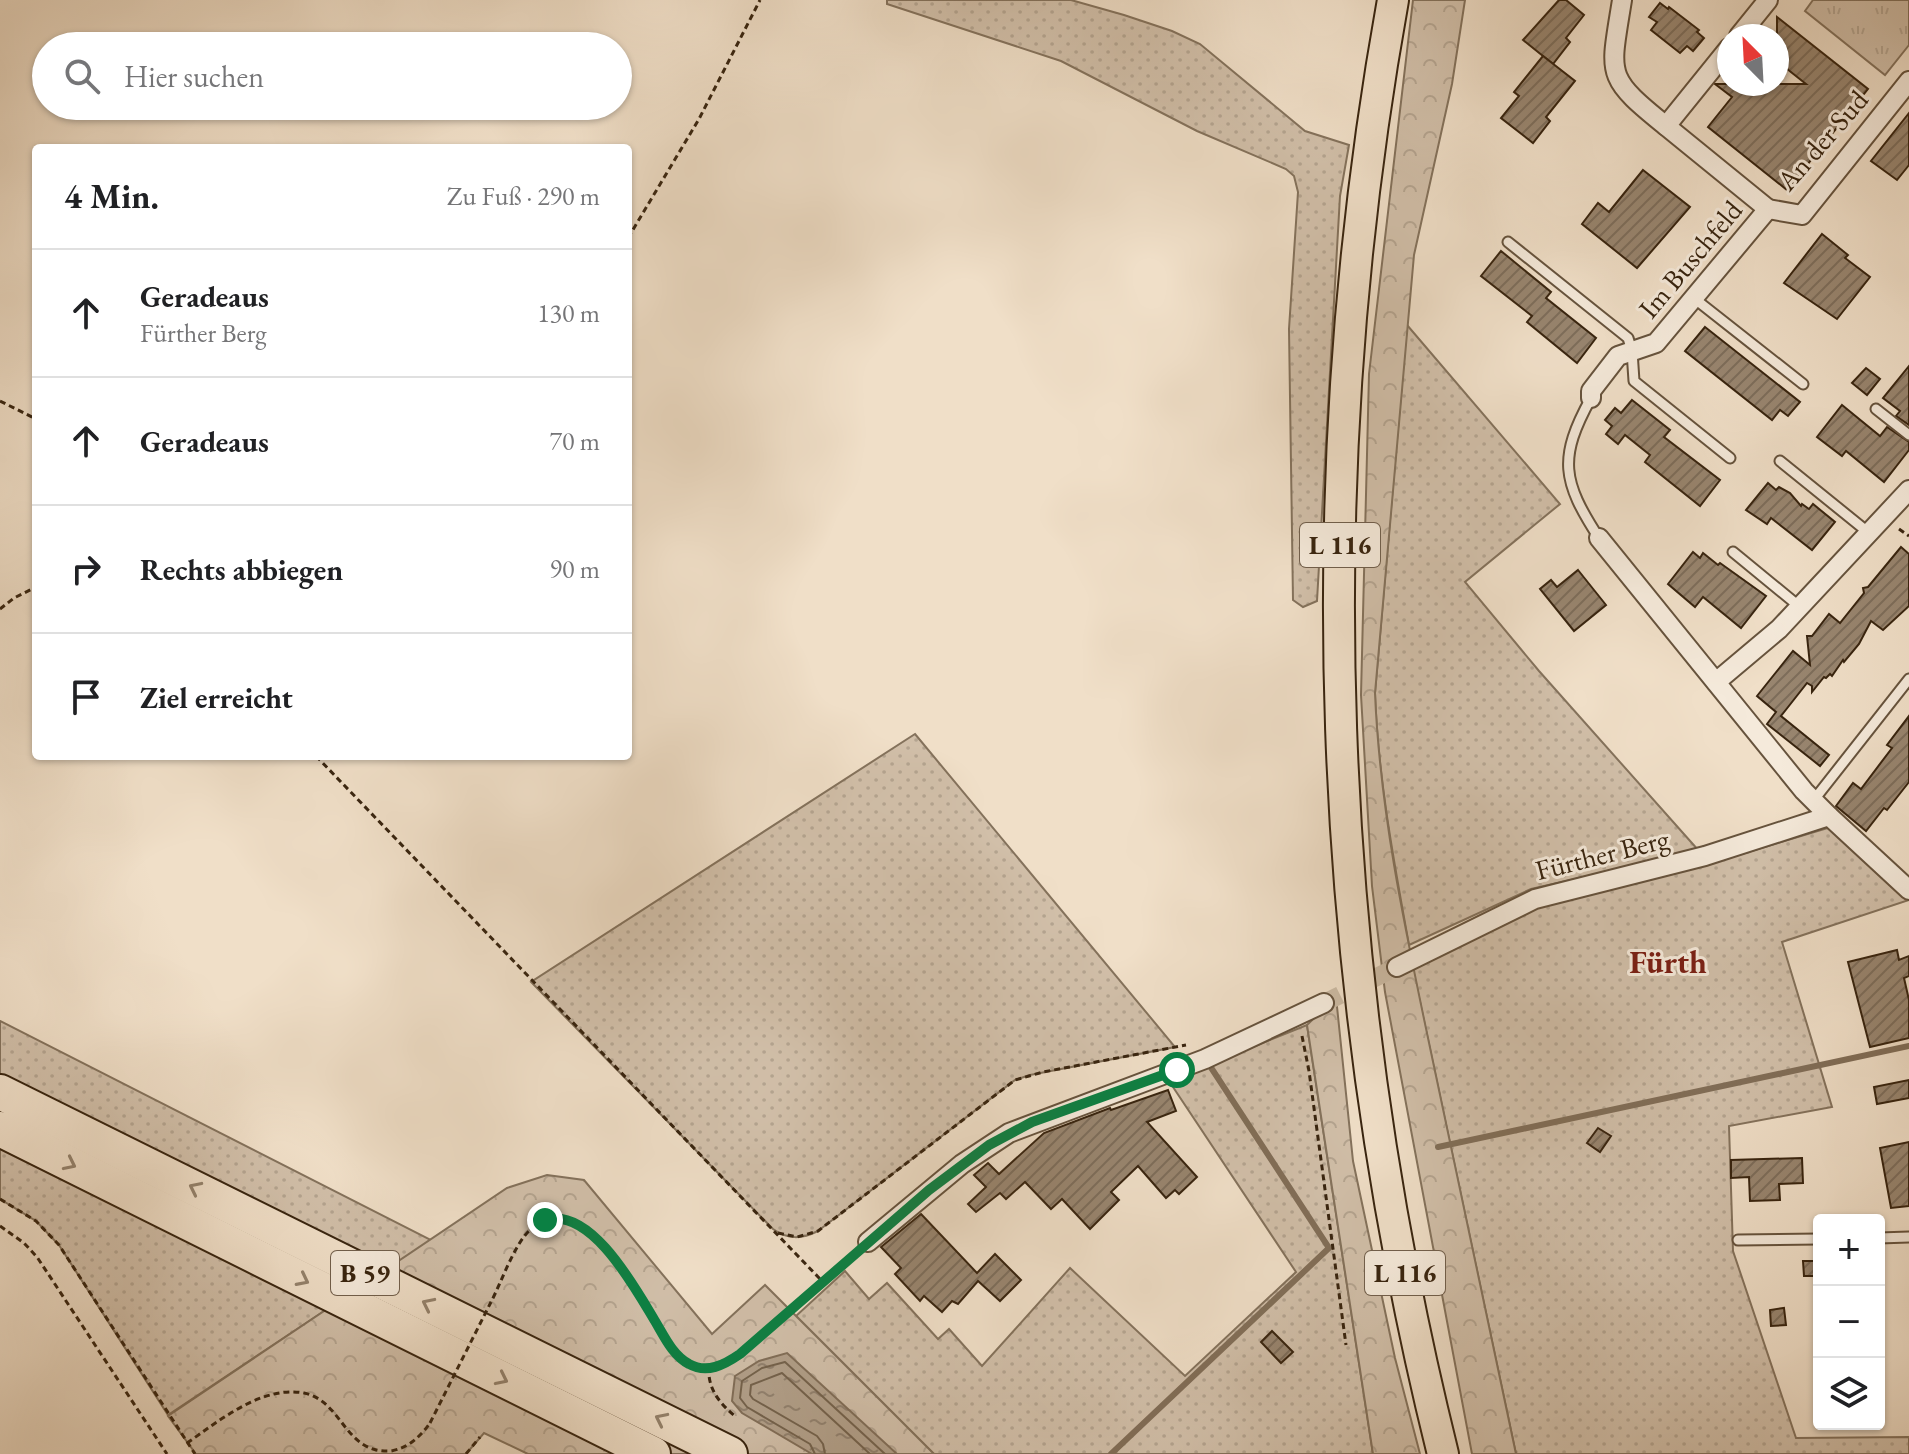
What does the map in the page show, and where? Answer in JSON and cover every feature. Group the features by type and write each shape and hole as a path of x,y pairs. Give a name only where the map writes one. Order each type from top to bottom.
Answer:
{"highway":[{"name":"B 59","path":"0,1092 730,1454"},
{"name":"B 59","path":"0,1129 653,1454"}],"main road":[{"name":"L 116","path":"1393,0 1363,199 1349,339 1339,570 1340,736 1349,885 1373,1091 1410,1304 1443,1454"}],"street":[{"name":"Im Buschfeld","path":"1591,398 1591,391 1618,356 1656,343 1768,209 1628,95 1615,72 1613,52 1622,0"},
{"path":"1749,24 1768,0"},
{"path":"1666,126 1717,63"},
{"name":"An der Sud","path":"1768,209 1802,215 1909,81"},
{"path":"1716,682 1754,652 1800,607 1909,490"},
{"path":"1599,538 1813,801 1909,890"},
{"name":"Fürther Berg","path":"1397,967 1535,899 1705,856 1829,816"},
{"path":"868,1242 962,1164 1009,1133 1205,1059 1324,1003"}],"lane":[{"path":"1508,242 1628,338 1634,381 1730,458"},
{"path":"1695,299 1803,384"},
{"path":"1591,398 1571,443 1568,472 1572,489 1599,538"},
{"path":"1876,409 1909,435"},
{"path":"1780,461 1869,533"},
{"path":"1733,552 1800,607"},
{"path":"1813,801 1909,679"},
{"path":"1885,1238 1909,1237"},
{"path":"1738,1240 1813,1239"}],"path":[{"path":"632,231 699,119 760,0"},
{"path":"0,401 32,417"},
{"path":"0,609 32,589"},
{"path":"320,760 822,1281"},
{"path":"1296,1017 1309,1071 1346,1345"},
{"path":"0,1199 36,1221 59,1245 195,1454"},
{"path":"187,1443 245,1406 285,1392 307,1393 319,1399 352,1439 373,1452 390,1451 407,1445 430,1423 521,1243 532,1228 554,1218 573,1220 588,1231 611,1256 677,1355 695,1367 722,1367 740,1354 868,1242"},
{"path":"0,1226 37,1257 167,1454"},
{"path":"709,1367 714,1392 735,1416"},
{"path":"466,1454 480,1437"}],"green space":[{"path":"887,0 1071,0 1124,15 1200,44 1305,131 1349,145 1340,196 1317,601 1303,607 1293,600 1289,329 1298,192 1294,176 1286,169 1197,131 1061,61 887,4"},
{"path":"1413,0 1465,0 1452,84 1414,255 1375,693 1378,739 1382,785 1404,922 1516,1454 1472,1454 1385,992 1372,886 1361,695 1369,374"},
{"path":"1813,0 1909,0 1909,45 1885,75 1805,11"},
{"path":"1407,325 1560,504 1465,582 1539,671 1699,851 1531,889 1409,945 1383,788 1375,693"},
{"path":"915,734 1175,1047 1015,1080 818,1231 790,1237 773,1229 531,982"},
{"path":"1831,827 1909,900 1782,942 1832,1107 1729,1126 1733,1251 1796,1438 1909,1437 1909,1454 1516,1454 1413,969 1514,915 1551,901 1735,856"},
{"path":"1336,997 1353,1161 1395,1358 1420,1454 1373,1454 1307,1025"},
{"path":"0,1021 431,1240 168,1415 59,1245 36,1221 0,1199"},
{"path":"1307,1025 1373,1454 934,1454 796,1316 845,1271 869,1299 887,1283 938,1339 949,1329 982,1366 1070,1268 1185,1376 1296,1272 1169,1081"},
{"path":"547,1175 584,1180 712,1334 765,1285 934,1454 528,1454 484,1433 466,1454 196,1454 168,1416 507,1188"}],"water":[{"path":"787,1353 897,1454 812,1454 742,1413 732,1401 735,1376 759,1361"}],"building":[{"path":"1559,0 1566,0 1584,15 1566,38 1570,42 1553,64 1523,40"},
{"path":"1660,3 1699,30 1697,32 1704,38 1693,51 1687,46 1680,53 1651,30 1657,22 1649,17"},
{"path":"1789,26 1868,89 1787,190 1708,127 1731,96 1789,96 1789,84 1806,84 1789,71"},
{"path":"1543,56 1575,81 1546,117 1550,121 1533,143 1501,118 1519,96 1514,92"},
{"path":"1909,113 1909,165 1897,180 1871,161"},
{"path":"1643,170 1690,207 1637,268 1582,224 1598,203 1609,212"},
{"path":"1822,234 1848,255 1845,258 1870,277 1837,319 1784,283"},
{"path":"1501,251 1551,292 1546,298 1596,338 1577,363 1527,322 1532,316 1481,276"},
{"path":"1705,327 1800,402 1788,416 1780,410 1772,420 1685,351"},
{"path":"1909,366 1909,425 1896,416 1900,411 1883,398"},
{"path":"1866,368 1880,379 1867,395 1852,383"},
{"path":"1632,400 1670,430 1664,437 1720,480 1700,506 1645,462 1650,455 1625,435 1618,444 1606,434 1612,426 1605,420 1615,408 1621,413"},
{"path":"1842,405 1880,436 1887,427 1909,442 1909,450 1884,482 1846,451 1842,456 1817,437"},
{"path":"1768,483 1776,490 1779,487 1790,493 1801,506 1809,509 1813,504 1835,522 1812,550 1771,518 1767,524 1746,510"},
{"path":"1901,547 1909,554 1909,606 1883,630 1871,621 1859,644 1832,676 1824,677 1812,692 1812,686 1807,683 1781,716 1829,755 1820,766 1767,724 1776,712 1757,696 1793,651 1810,665 1807,636 1812,636 1829,614 1840,623 1864,593 1863,588 1868,587"},
{"path":"1693,552 1700,558 1703,553 1718,565 1720,563 1766,596 1741,628 1703,597 1695,607 1668,584"},
{"path":"1578,570 1606,605 1574,631 1540,589 1551,580 1557,587"},
{"path":"1909,716 1909,782 1866,831 1836,806 1853,783 1861,789 1892,748 1887,745"},
{"path":"1897,950 1899,960 1909,956 1909,976 1904,978 1909,1000 1909,1038 1870,1047 1848,962"},
{"path":"1909,1080 1909,1098 1877,1104 1874,1087"},
{"path":"1168,1090 1176,1111 1147,1122 1197,1177 1179,1194 1175,1190 1166,1198 1138,1166 1111,1192 1119,1200 1090,1229 1062,1199 1051,1209 1025,1182 1006,1199 1000,1193 976,1212 968,1204 986,1187 974,1175 988,1163 999,1174 1044,1133"},
{"path":"1598,1128 1611,1136 1600,1152 1587,1143"},
{"path":"1909,1142 1909,1206 1891,1208 1880,1148"},
{"path":"1802,1158 1803,1183 1779,1184 1780,1200 1750,1201 1749,1177 1731,1178 1731,1160"},
{"path":"921,1214 977,1273 995,1254 1021,1280 1000,1301 978,1281 958,1304 952,1301 942,1312 924,1296 920,1301 895,1274 901,1268 881,1247"},
{"path":"1803,1261 1813,1261 1813,1276 1804,1276"},
{"path":"1784,1308 1786,1325 1771,1326 1770,1310"},
{"path":"1272,1331 1293,1352 1281,1363 1261,1342"}],"waterway":[{"path":"1438,1147 1909,1046"},
{"path":"1111,1454 1329,1248 1210,1066"}],"tunnel":[{"path":"1324,1003 1397,967"}],"district":[{"name":"Fürth","path":"1668,962"}],"route":[{"path":"545,1220 573,1220 599,1241 681,1359 695,1367 722,1367 929,1190 989,1145 1032,1122 1177,1070"}]}
